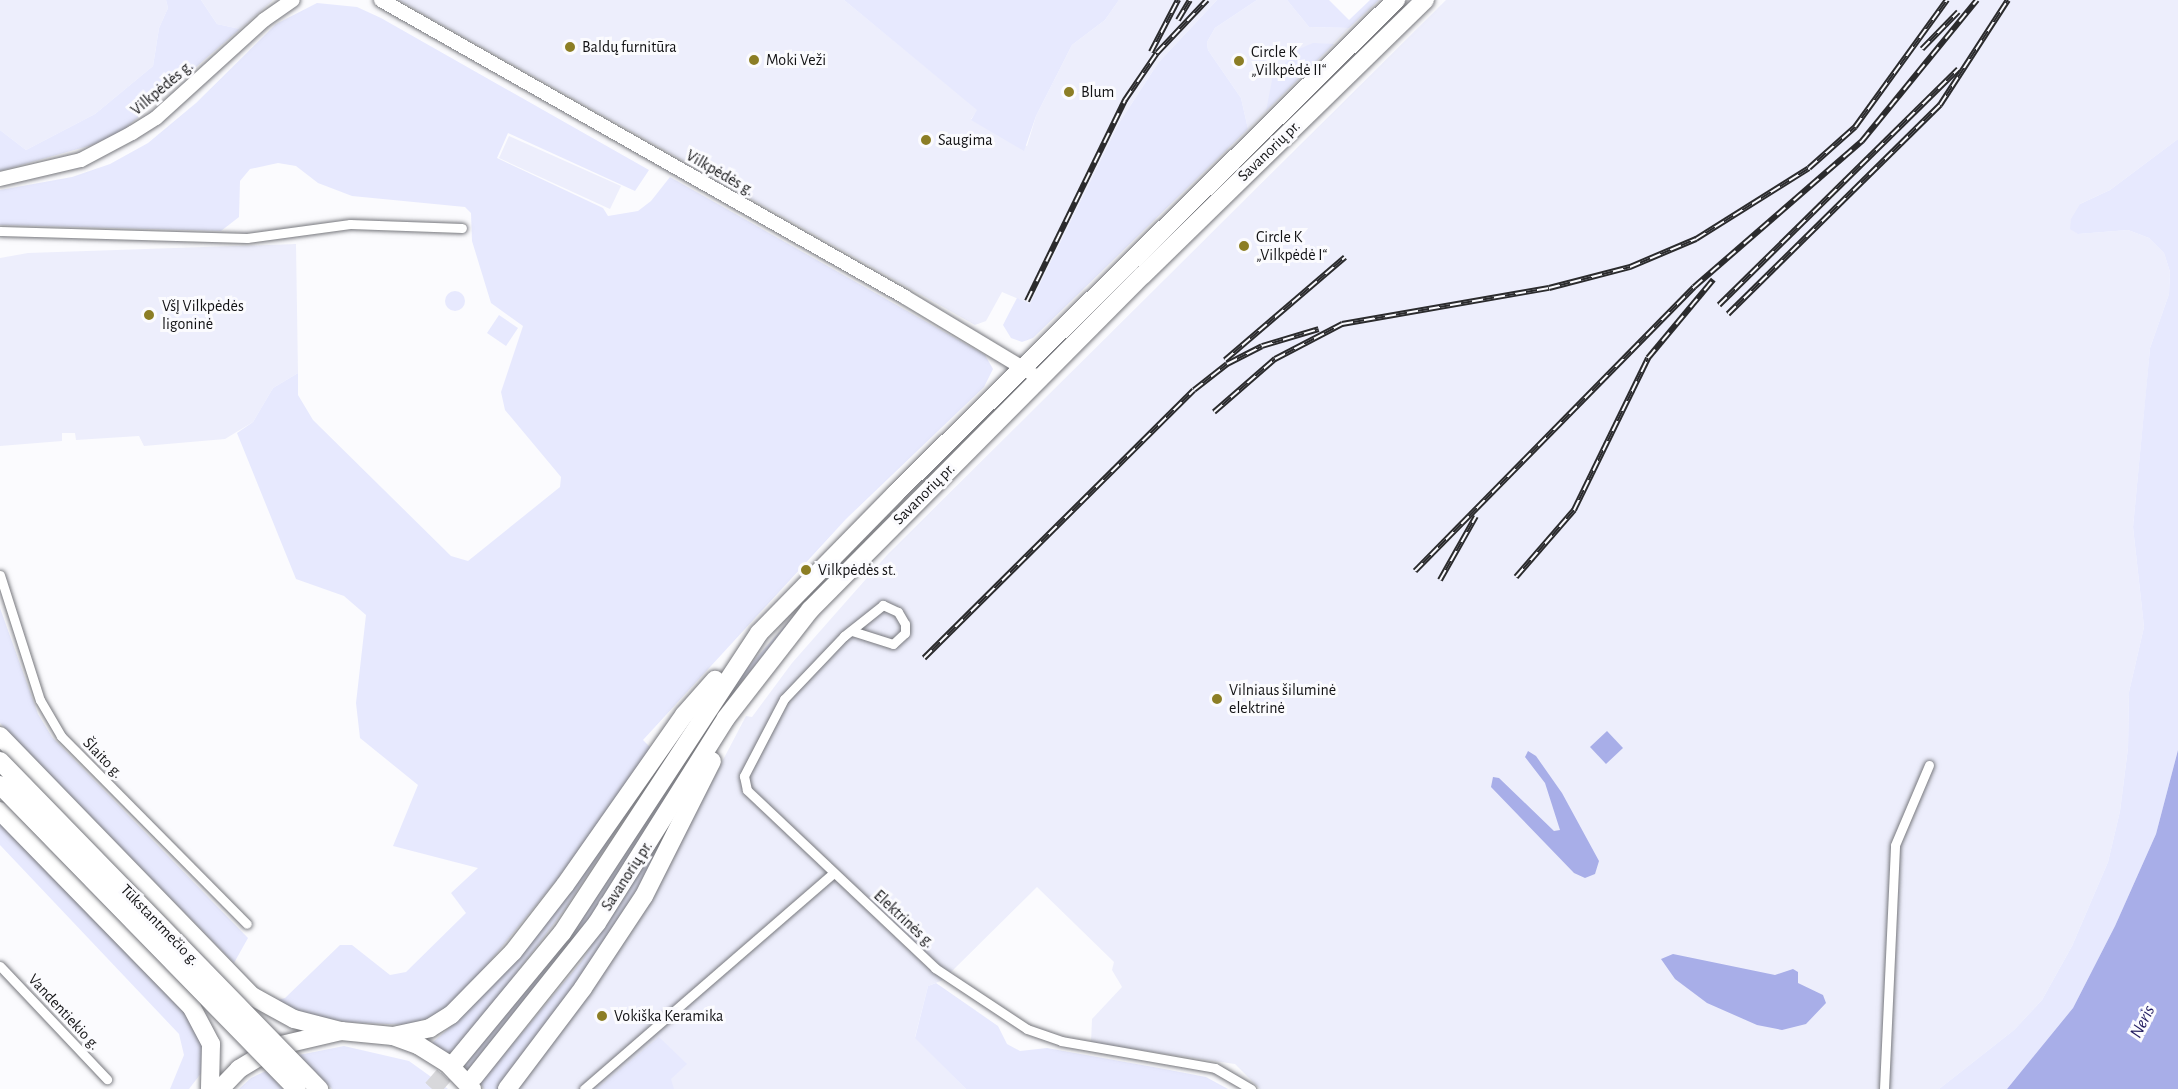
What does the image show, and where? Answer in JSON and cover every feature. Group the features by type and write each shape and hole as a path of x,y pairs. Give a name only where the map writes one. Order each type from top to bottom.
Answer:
{"highway":[{"name":"Savanorių pr.","path":"456,1062 481,1034 585,900 690,734 759,633 1024,367 1396,0"},
{"name":"Savanorių pr.","path":"473,1083 496,1050 597,923 744,694 810,610 1425,0"},
{"path":"0,736 252,996 294,1019 341,1031 393,1036 430,1028 451,1015 513,952 566,885 684,715 759,633"},
{"path":"507,1089 583,988 658,872 744,694"},
{"name":"Tūkstantmečio g.","path":"0,761 319,1089"},
{"name":"Tūkstantmečio g.","path":"0,784 297,1089"},
{"path":"0,810 192,1008 211,1044 210,1089"},
{"path":"220,1089 239,1070 277,1046 341,1031"},
{"path":"393,1036 436,1056 473,1083"}],"main road":[{"name":"Vilkpėdės g.","path":"0,179 81,160 132,134 156,118 268,17 293,0"},
{"name":"Vilkpėdės g.","path":"381,0 1024,367 1040,380"}],"street":[{"path":"0,231 247,238 340,225 462,228"},
{"name":"Šlaito g.","path":"0,575 40,700 61,736 247,924"},
{"name":"Elektrinės g.","path":"852,631 893,644 905,633 905,624 898,612 884,605 852,631 784,699 743,783 833,873 935,968 1027,1029 1061,1041 1215,1068 1251,1089"},
{"path":"1884,1089 1894,845 1929,765"},
{"path":"584,1089 833,873"},
{"name":"Vandentiekio g.","path":"0,966 107,1079"}],"shaded area":[{"path":"0,0 166,0 168,8 159,28 153,66 95,114 26,150 0,130"},
{"path":"166,0 201,0 217,24 240,29 121,132 92,145 0,171 0,130 26,150 95,114 153,66 159,28 168,8"},
{"path":"201,0 273,0 240,29 217,24"},
{"path":"399,0 844,0 978,110 971,119 1027,146 1036,116 1072,45 1105,20 1119,0 1217,0 1158,63 1119,123 1030,304 1002,292 986,321 975,325"},
{"path":"844,0 1119,0 1105,20 1072,45 1036,116 1024,151 971,120 977,110"},
{"path":"1217,0 1257,0 1215,28 1207,42 1208,50 1241,98 1248,129 1033,338 1022,342 1011,338 1003,325 1006,319 1017,298 1030,304 1119,123 1158,63"},
{"path":"1257,0 1287,0 1309,27 1349,28 1248,129 1241,98 1208,50 1207,42 1215,28"},
{"path":"1287,0 1329,0 1349,20 1370,0 1379,0 1349,28 1309,27"},
{"path":"1446,0 2178,0 2178,139 2110,190 2080,204 2078,234 2128,230 2149,238 2164,253 2170,272 2169,294 2150,348 2133,527 2144,627 2129,692 2128,748 2120,811 2108,862 2072,946 2042,1000 2014,1030 1939,1089 1260,1089 1235,1064 1091,1043 1092,1019 1122,987 1112,970 1114,962 1037,887 943,980 928,986 915,1037 966,1089 517,1089 668,865 746,716 752,717 792,663 888,554"},
{"path":"317,3 357,7 381,18 649,170 635,191 508,133 497,158 603,208 608,216 638,211 651,201 670,177 985,355 993,369 984,387 846,519 643,740 652,749 559,877 473,982 438,1015 408,1025 346,1022 301,1013 277,1000 285,998 340,945 352,945 390,975 406,972 466,913 451,893 478,868 393,846 418,785 360,738 356,703 366,615 344,596 296,579 237,433 253,422 273,388 298,373 298,395 313,420 451,556 468,561 560,487 561,477 505,410 501,392 523,326 491,303 472,241 471,213 465,207 352,196 318,183 296,166 278,163 250,169 240,181 239,217 221,231 0,225 0,190 72,177 110,164 148,143 196,103 276,24"},
{"path":"1313,43 1334,44 1266,111 1273,75 1299,49"},
{"path":"509,136 621,186 610,209 499,158"},
{"path":"2178,139 2178,750 2156,834 2115,926 2073,1008 2007,1089 1939,1089 2014,1030 2042,1000 2072,946 2108,862 2120,811 2128,748 2129,692 2144,627 2133,527 2150,348 2169,294 2170,272 2164,253 2149,238 2128,230 2078,234 2070,229 2071,219 2080,204 2110,190"},
{"name":"VšĮ Vilkpėdės ligoninė","path":"296,244 298,373 273,388 253,422 225,439 144,446 139,436 76,440 75,433 62,433 62,441 0,446 0,258 28,253"},
{"path":"451,291 459,291 465,297 465,305 459,311 451,311 445,305 445,297"},
{"path":"499,315 518,328 506,346 487,333"},
{"path":"814,593 738,686 595,913 467,1071 461,1066 532,984 593,902 739,677"},
{"path":"0,608 38,714 52,737 248,938 234,963 0,723"},
{"path":"691,791 643,880 570,993 498,1089 484,1089 480,1083 581,962"},
{"path":"637,799 565,909 486,1013 449,1055 432,1043 456,1022"},
{"path":"0,820 187,1010 203,1036 202,1072 189,1089 170,1089 184,1055 179,1034 0,845"},
{"path":"936,983 998,1026 1007,1044 1020,1051 1047,1048 1159,1068 1206,1077 1228,1089 966,1089 915,1038 928,986"},
{"path":"659,1037 687,1064 671,1079 674,1089 597,1089"},
{"path":"344,1046 409,1061 448,1089 332,1089 299,1055"},
{"path":"266,1071 283,1089 239,1089 251,1078"}],"water":[{"path":"1607,731 1623,748 1606,764 1590,747"},
{"name":"Neris","path":"2178,750 2178,1089 2007,1089 2073,1008 2115,926 2156,834"},
{"path":"1528,751 1536,756 1562,793 1599,861 1595,874 1585,878 1574,873 1491,787 1493,777 1499,778 1554,831 1560,830 1545,783 1525,757"},
{"path":"1673,954 1775,975 1793,969 1798,972 1798,983 1823,995 1826,1003 1806,1024 1782,1030 1757,1025 1707,1003 1675,979 1661,959"}],"tunnel":[{"path":"432,1089 456,1061"}],"railway":[{"path":"1151,52 1178,0"},
{"path":"1178,20 1190,0"},
{"path":"1027,301 1125,100 1157,53 1207,0"},
{"path":"1214,412 1275,359 1342,324 1549,288 1630,267 1696,239 1809,168 1855,127 1947,0"},
{"path":"1415,571 1694,287 1862,141 1977,0"},
{"path":"1728,314 1940,105 2008,0"},
{"path":"1922,49 1958,12"},
{"path":"1719,305 1958,69"},
{"path":"1225,360 1345,257"},
{"path":"1516,577 1574,510 1648,358 1713,280"},
{"path":"924,658 1194,390 1227,364 1262,346 1319,329"},
{"path":"1440,580 1476,516"}],"place":[{"name":"Baldų furnitūra","path":"570,47"},
{"name":"Moki Veži","path":"754,60"},
{"name":"Circle K „Vilkpėdė II“","path":"1239,61"},
{"name":"Blum","path":"1069,92"},
{"name":"Saugima","path":"926,140"},
{"name":"Circle K „Vilkpėdė I“","path":"1244,246"},
{"name":"VšĮ Vilkpėdės ligoninė","path":"149,315"},
{"name":"Vilkpėdės st.","path":"806,570"},
{"name":"Vilniaus šiluminė elektrinė","path":"1217,699"},
{"name":"Vokiška Keramika","path":"602,1016"}]}
